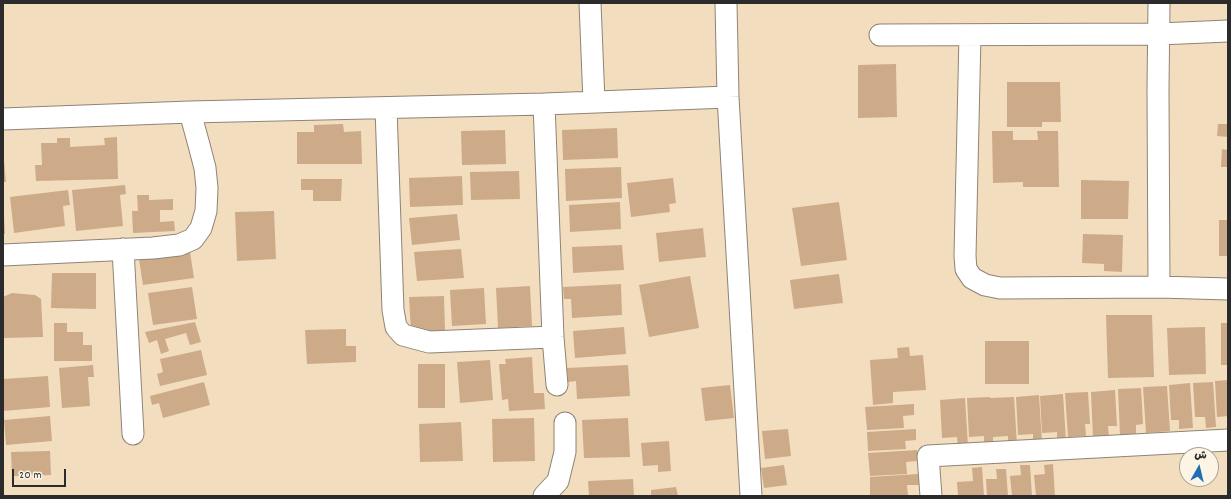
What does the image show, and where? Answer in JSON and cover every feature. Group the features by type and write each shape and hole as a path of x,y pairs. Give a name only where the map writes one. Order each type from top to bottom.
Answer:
{"street":[{"path":"590,3 594,102"},
{"path":"726,3 728,97 751,496"},
{"path":"1159,3 1159,287"},
{"path":"880,35 1159,34 1228,31"},
{"path":"970,35 965,256 966,269 972,278 986,285 1000,288 1228,288"},
{"path":"3,120 190,112 544,104 728,97"},
{"path":"544,104 553,337 558,385"},
{"path":"386,108 393,310 396,327 403,335 429,342 553,337"},
{"path":"3,256 179,245 193,239 201,228 206,211 207,188 201,150 190,112"},
{"path":"122,249 133,434"},
{"path":"544,496 558,481 565,452 565,423"},
{"path":"931,496 928,456 1228,440"}],"building":[{"path":"896,64 897,117 858,118 858,65"},
{"path":"1007,82 1060,82 1061,122 1042,122 1042,127 1007,127"},
{"path":"343,124 344,132 361,131 362,164 297,164 297,132 314,132 314,125"},
{"path":"1218,124 1228,124 1228,137 1217,136"},
{"path":"617,128 618,158 563,160 562,130"},
{"path":"505,130 506,164 462,165 461,131"},
{"path":"992,131 1013,131 1013,140 1038,140 1037,131 1058,131 1059,187 1023,187 1023,182 993,183"},
{"path":"117,137 118,179 36,181 35,165 42,165 41,143 57,143 57,138 70,138 70,147 105,145 104,138"},
{"path":"1222,149 1228,150 1228,167 1221,167"},
{"path":"4,161 6,182 3,182"},
{"path":"621,167 622,198 566,201 565,169"},
{"path":"519,171 520,199 471,200 470,172"},
{"path":"462,176 463,205 410,207 409,178"},
{"path":"673,178 676,203 669,204 670,212 631,217 627,183"},
{"path":"301,179 342,179 341,201 313,201 313,190 301,190"},
{"path":"1081,180 1129,181 1128,219 1081,219"},
{"path":"125,185 126,194 120,195 123,226 76,231 72,190"},
{"path":"68,190 70,205 63,206 65,226 14,233 10,197"},
{"path":"137,195 149,195 149,200 173,199 173,210 160,210 160,222 174,221 175,231 133,233 132,211 138,211"},
{"path":"620,202 621,229 570,232 569,205"},
{"path":"839,202 847,260 801,266 792,208"},
{"path":"274,211 276,259 237,261 235,212"},
{"path":"457,214 460,240 412,245 409,218"},
{"path":"4,216 5,234 3,234"},
{"path":"1219,220 1228,220 1228,256 1219,256"},
{"path":"703,228 706,257 659,262 656,233"},
{"path":"1083,234 1123,235 1122,272 1104,271 1104,264 1082,263"},
{"path":"622,245 624,270 573,273 572,247"},
{"path":"461,249 464,278 417,281 414,252"},
{"path":"190,252 194,278 143,285 139,259"},
{"path":"52,273 96,273 96,309 51,308"},
{"path":"839,274 843,303 794,309 790,280"},
{"path":"690,276 699,328 649,337 639,285"},
{"path":"621,284 622,315 572,318 571,299 564,299 563,287"},
{"path":"530,286 532,326 498,328 496,288"},
{"path":"192,287 197,319 153,325 148,293"},
{"path":"484,288 486,324 452,326 450,290"},
{"path":"12,293 35,295 41,299 43,337 3,338 3,297"},
{"path":"444,296 445,330 411,332 409,297"},
{"path":"1106,315 1152,315 1154,377 1108,378"},
{"path":"195,322 201,342 190,345 186,333 165,339 169,351 161,354 157,340 149,343 145,332"},
{"path":"54,323 67,323 67,332 83,332 83,345 92,345 92,361 54,361"},
{"path":"1221,323 1228,323 1228,365 1221,365"},
{"path":"624,327 626,354 575,358 573,331"},
{"path":"1205,327 1206,374 1169,375 1167,328"},
{"path":"346,329 346,346 356,346 356,362 307,364 305,330"},
{"path":"985,341 1029,341 1029,384 985,384"},
{"path":"909,347 910,356 923,355 926,390 893,392 893,403 873,405 870,360 898,358 897,348"},
{"path":"201,350 207,375 160,386 157,374 163,372 160,359"},
{"path":"532,357 534,393 544,393 545,409 509,411 508,399 502,400 499,364 506,364 505,359"},
{"path":"490,360 493,400 460,403 457,362"},
{"path":"418,364 445,364 445,408 418,408"},
{"path":"93,365 94,377 88,377 90,406 62,408 59,368"},
{"path":"628,365 630,396 577,399 576,381 568,382 567,368"},
{"path":"48,376 50,407 3,411 3,379"},
{"path":"1228,380 1228,416 1217,417 1215,381"},
{"path":"204,382 210,405 163,418 159,403 152,405 150,396"},
{"path":"1213,382 1216,427 1206,428 1205,417 1195,417 1193,383"},
{"path":"1190,383 1193,428 1179,429 1179,420 1171,420 1169,385"},
{"path":"730,385 734,418 705,421 701,388"},
{"path":"1167,386 1170,431 1146,433 1143,387"},
{"path":"1141,388 1143,424 1136,425 1136,434 1120,435 1118,389"},
{"path":"1115,390 1117,426 1108,426 1109,437 1093,438 1091,392"},
{"path":"1088,392 1090,424 1085,424 1086,436 1068,437 1065,393"},
{"path":"1063,394 1066,441 1057,441 1057,432 1042,433 1040,396"},
{"path":"1039,395 1042,443 1033,444 1033,434 1018,435 1016,397"},
{"path":"1014,397 1017,445 1008,445 1008,436 993,437 993,445 984,446 984,436 969,437 967,398"},
{"path":"965,398 968,446 958,447 957,437 942,438 940,400"},
{"path":"914,404 914,415 903,416 904,428 867,430 865,407"},
{"path":"50,416 52,441 6,445 4,420"},
{"path":"534,418 535,461 493,462 492,419"},
{"path":"628,418 630,457 584,458 582,420"},
{"path":"461,422 463,461 420,462 419,424"},
{"path":"788,429 791,456 765,459 762,431"},
{"path":"916,429 916,440 905,441 906,449 868,451 867,432"},
{"path":"669,441 671,471 658,472 658,465 643,466 641,443"},
{"path":"917,450 917,461 906,462 907,474 870,476 868,453"},
{"path":"50,451 51,475 12,476 11,452"},
{"path":"1053,464 1055,496 1036,496 1034,475 1045,474 1044,465"},
{"path":"784,465 787,485 764,488 761,468"},
{"path":"1020,465 1030,465 1032,496 1012,496 1010,476 1021,475"},
{"path":"982,467 984,496 958,496 957,482 973,481 972,468"},
{"path":"996,469 1006,469 1008,496 987,496 986,479 997,479"},
{"path":"918,474 919,485 907,485 908,496 870,496 870,477"},
{"path":"633,479 634,496 589,496 588,481"},
{"path":"676,487 678,496 651,496 651,490"}]}
